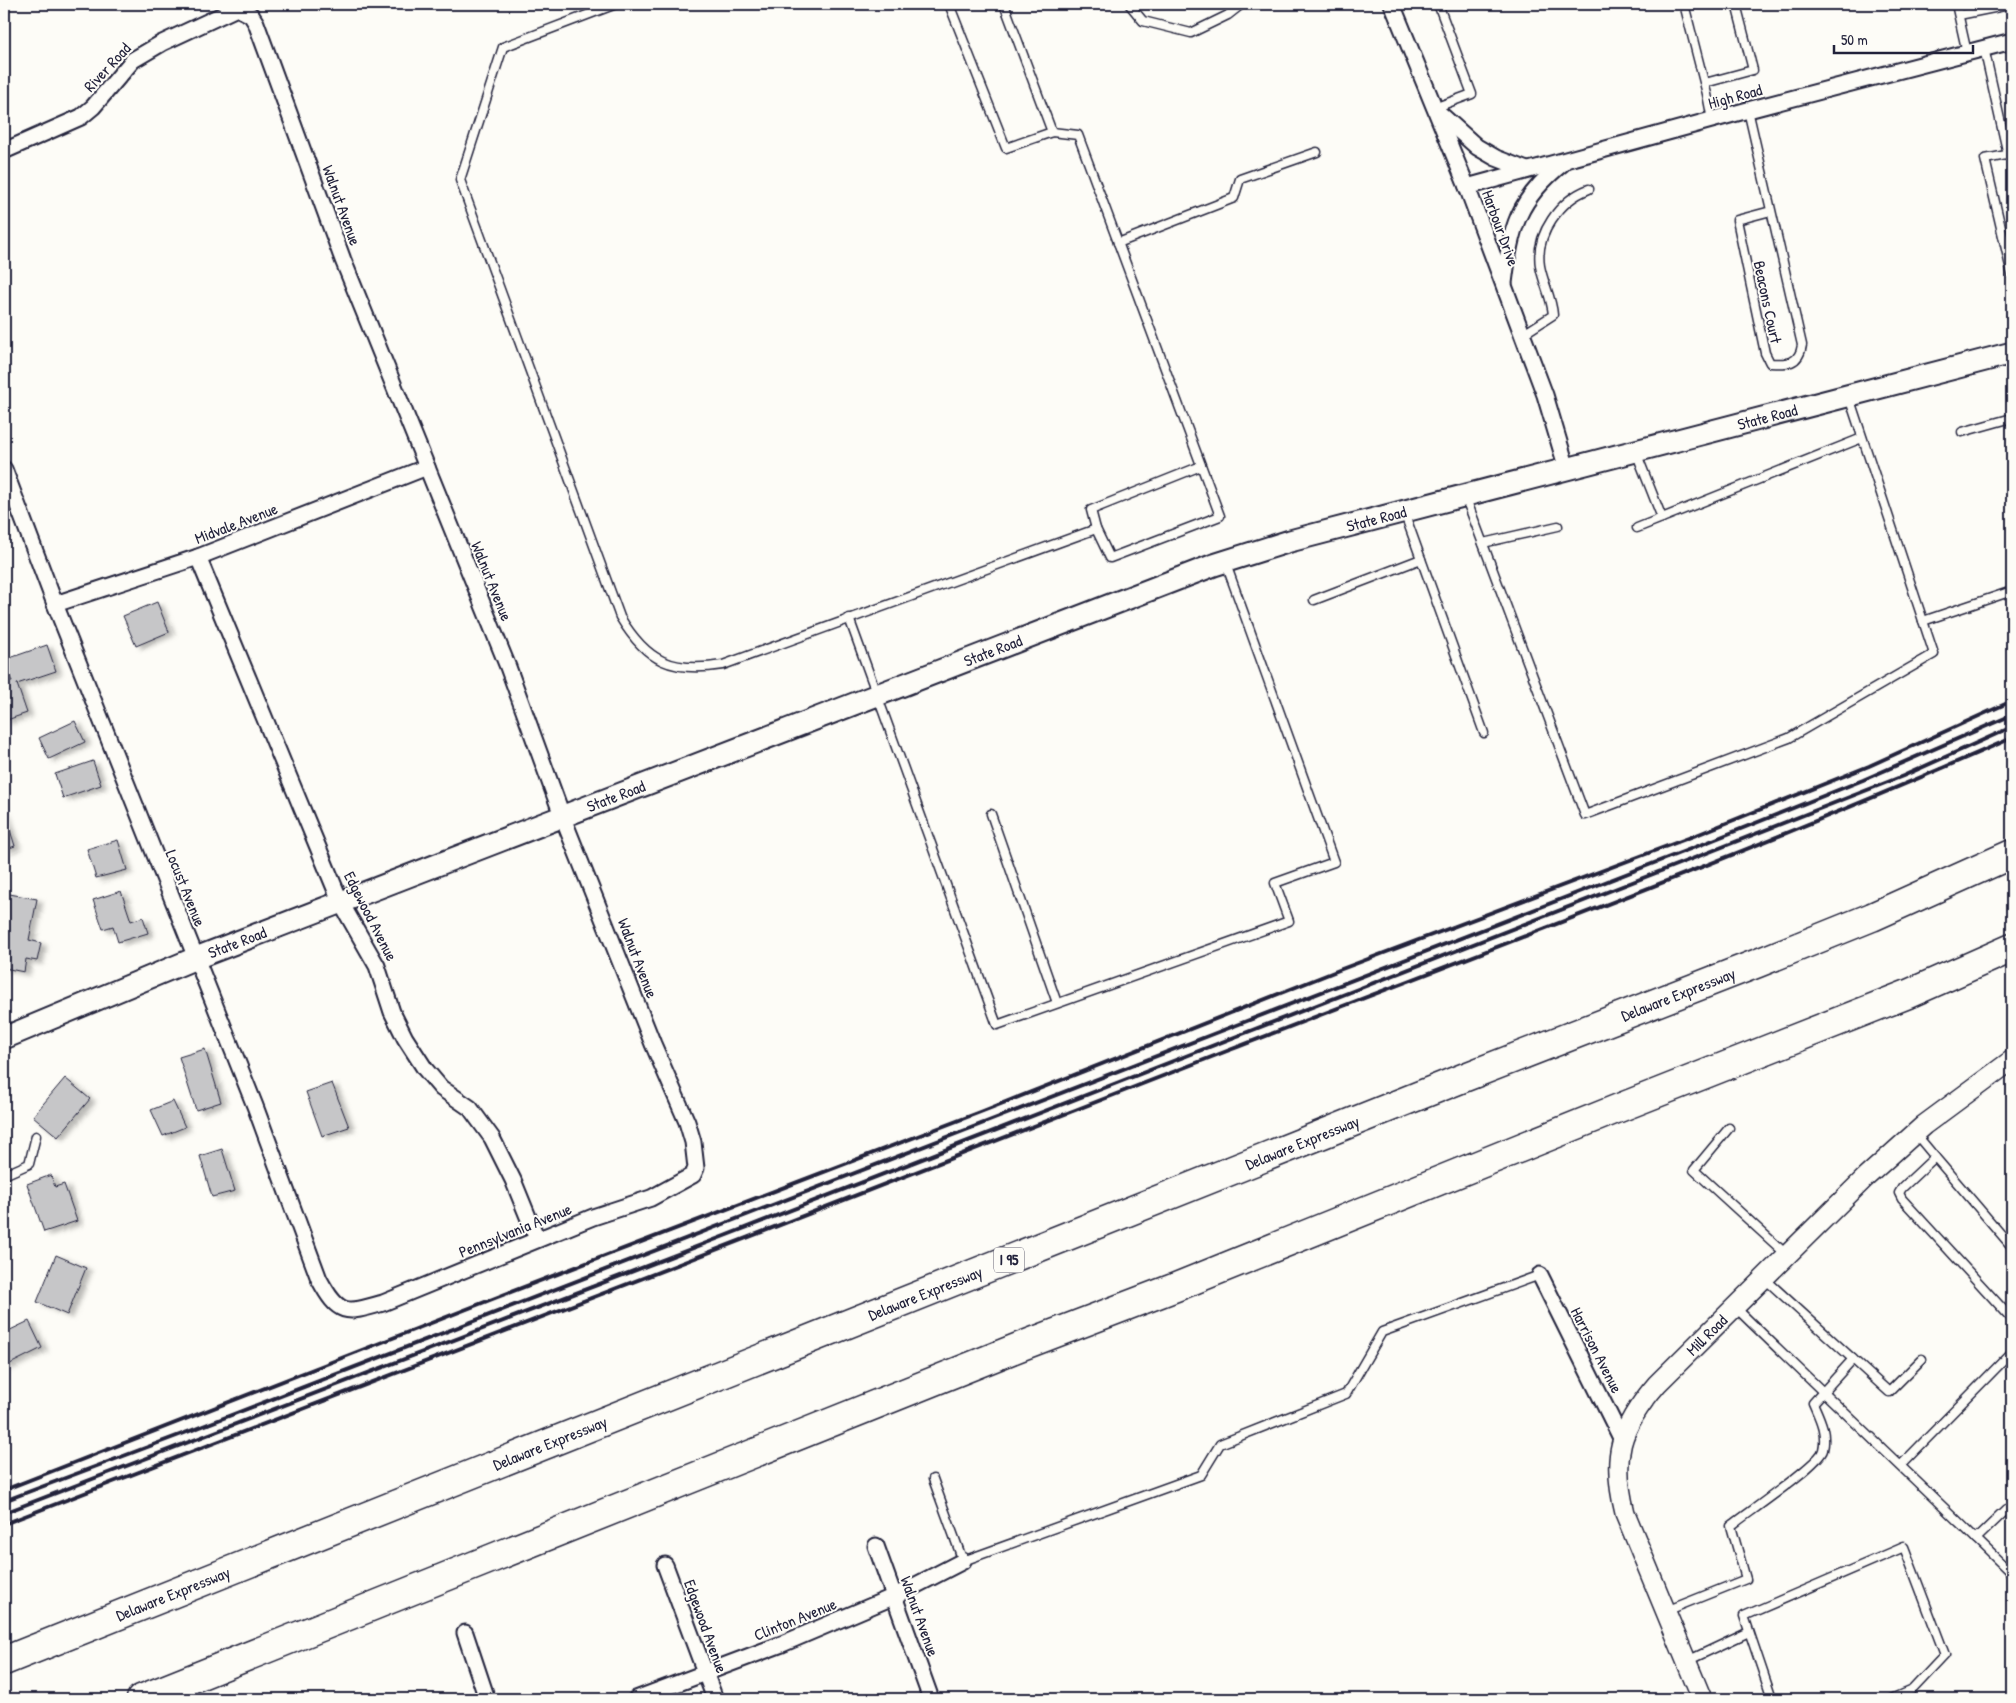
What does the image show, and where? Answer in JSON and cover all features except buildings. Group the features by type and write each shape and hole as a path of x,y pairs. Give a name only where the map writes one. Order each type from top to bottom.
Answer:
{"highway":[{"name":"Delaware Expressway","path":"4,1661 1454,1082 1758,963 1881,913 2012,854"},
{"path":"141,1699 1019,1347 1204,1276 1619,1108 1908,994 2012,948"}],"main road":[{"name":"State Road","path":"4,1038 196,958 563,818 1119,601 1225,562 1290,540 2012,353"}],"street":[{"name":"Harbour Drive","path":"1392,4 1467,187 1545,395 1567,468"},
{"name":"River Road","path":"4,150 82,117 93,107 133,60 162,43 241,6"},
{"name":"Walnut Avenue","path":"241,6 251,15 259,31 343,260 508,667 563,818 653,1044 687,1122 693,1142 695,1159 696,1168 693,1175"},
{"name":"High Road","path":"1467,187 1748,110 2012,41"},
{"path":"1434,108 1477,147 1496,158 1527,170"},
{"path":"1503,287 1509,243 1515,223 1524,204 1536,186 1567,159"},
{"name":"Midvale Avenue","path":"55,604 198,557 427,467"},
{"name":"Locust Avenue","path":"4,468 55,604 255,1106 319,1279 335,1305 348,1310"},
{"name":"Edgewood Avenue","path":"198,557 341,903 377,966 392,1012 405,1038 425,1069 441,1088 470,1108 492,1138 537,1239"},
{"name":"Mill Road","path":"1702,1699 1625,1512 1617,1470 1622,1440 1645,1398 1865,1178 1915,1133 1972,1088 2012,1060"},
{"name":"Pennsylvania Avenue","path":"348,1310 359,1310 383,1303 537,1239 593,1217 650,1198 693,1175"},
{"name":"Harrison Avenue","path":"1540,1275 1622,1440"},
{"name":"Walnut Avenue","path":"876,1546 931,1699"},
{"name":"Clinton Avenue","path":"636,1699 782,1644 895,1596 963,1560"},
{"name":"Edgewood Avenue","path":"665,1565 715,1699"},
{"path":"465,1633 487,1699"}],"lane":[{"path":"616,4 502,47 460,180 620,617 633,639 652,656 674,666 699,669 723,665 1096,529"},
{"path":"949,4 1006,148 1052,132 1078,135 1220,516 1110,558 1096,529 1092,510 1201,466"},
{"path":"1004,4 1052,132"},
{"path":"1129,4 1143,21 1191,33 1228,15 1242,4"},
{"path":"1434,108 1472,94 1438,4"},
{"path":"1684,4 1712,120"},
{"path":"1704,83 1753,70 1736,4"},
{"path":"1956,4 1967,53"},
{"path":"1959,15 2004,6 2004,4"},
{"path":"1984,48 2010,154 1985,160 2012,275"},
{"name":"Beacons Court","path":"1748,110 1802,345 1801,354 1793,362 1785,364 1770,362 1765,354 1737,220 1771,211"},
{"path":"1118,242 1234,198 1240,179 1317,152"},
{"path":"1522,335 1553,316 1552,304 1540,266 1540,249 1546,228 1556,213 1570,200 1577,194 1589,189"},
{"path":"1465,494 1586,814 1790,738 1934,654 1848,396"},
{"path":"1962,432 2012,418"},
{"path":"1637,528 1862,438"},
{"path":"1636,451 1662,518"},
{"path":"1404,510 1484,733"},
{"path":"1483,543 1558,526"},
{"path":"1314,600 1421,559"},
{"path":"849,618 997,1024 1289,921 1274,883 1334,862 1225,562"},
{"path":"1923,621 2012,591"},
{"path":"991,814 1057,1003"},
{"path":"1728,1128 1694,1170 1787,1255"},
{"path":"1915,1133 2012,1247"},
{"path":"4,1175 29,1164 36,1136"},
{"path":"1935,1157 1899,1193 1902,1199 2012,1319"},
{"path":"933,1479 963,1560 1201,1475 1220,1444 1346,1394 1382,1332 1540,1275"},
{"path":"1764,1278 1889,1392 1922,1359"},
{"path":"1735,1307 2012,1574"},
{"path":"1901,1465 2012,1352"},
{"path":"1666,1611 1746,1579 1731,1526 1810,1466 1823,1453 1825,1432 1813,1403 1853,1359"},
{"path":"1976,1539 2006,1510 2012,1516"},
{"path":"1772,1699 1744,1616 1904,1547 1945,1655 1912,1690 1891,1699"},
{"path":"1687,1662 1749,1632"}],"railway":[{"path":"4,1490 495,1298 983,1111 1339,970 1699,834 1869,766 2012,701"},
{"path":"4,1501 190,1431 1703,844 1863,780 2012,715"},
{"path":"4,1513 727,1235 1707,853 1903,776 2012,727"},
{"path":"4,1524 1621,899 1915,780 2012,738"}]}
